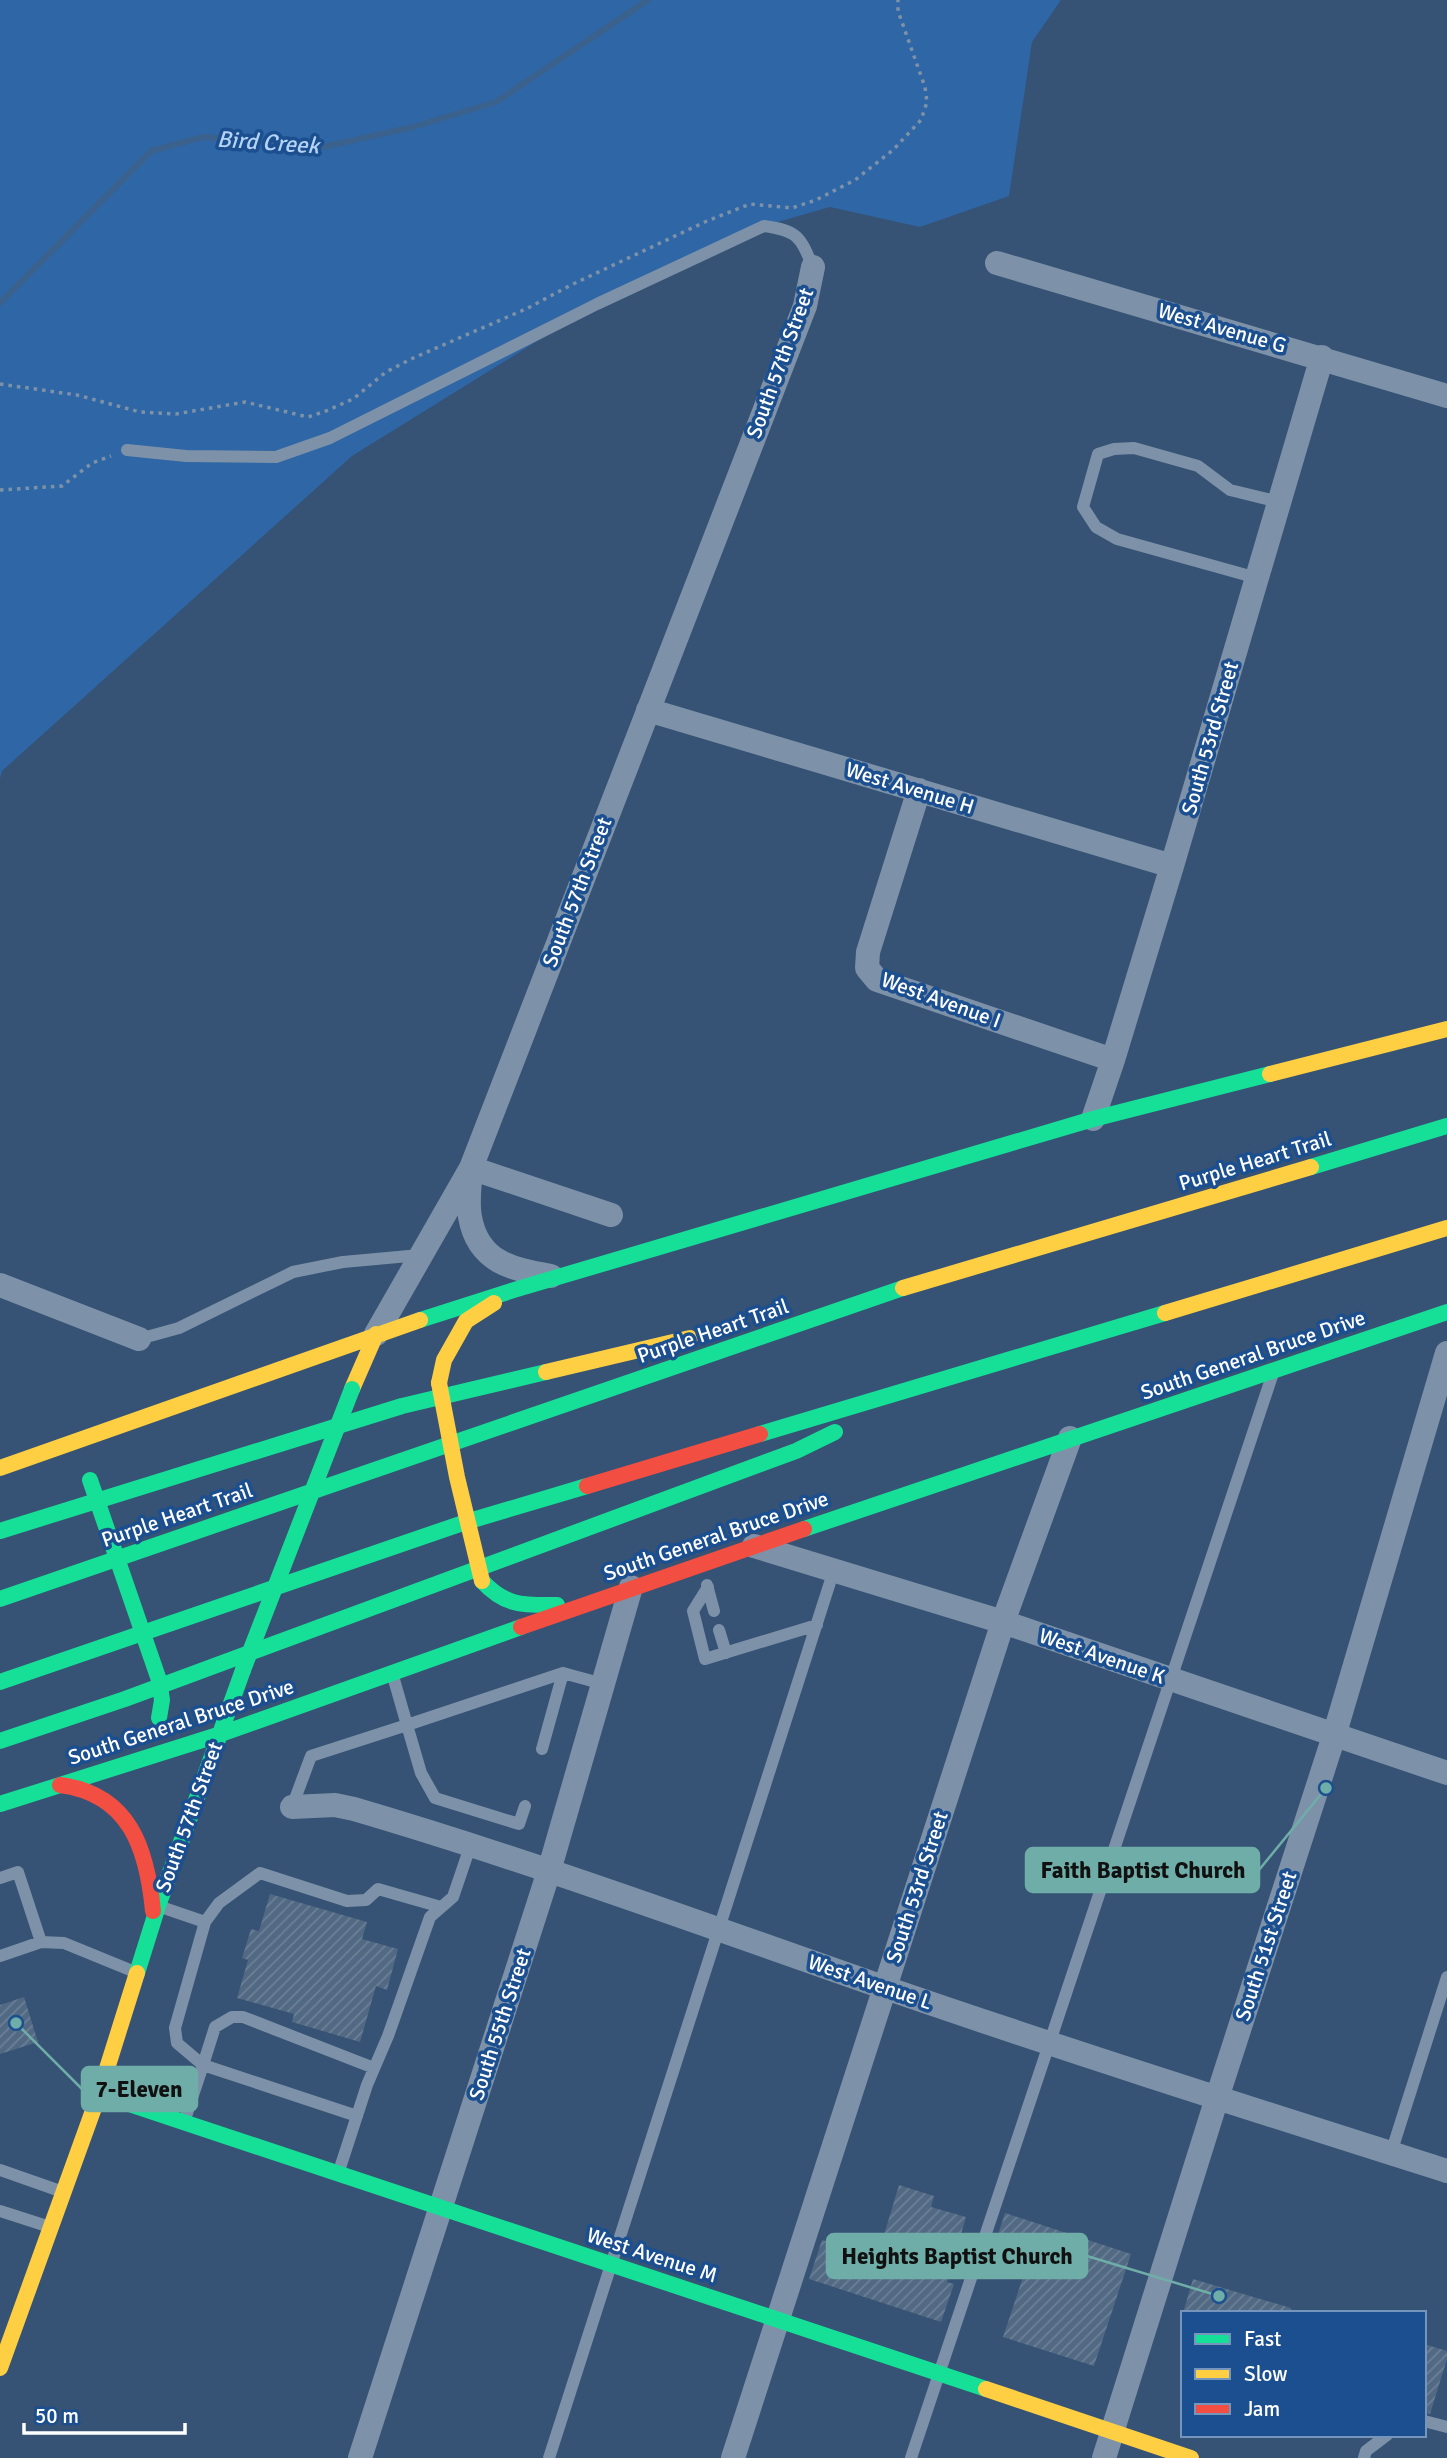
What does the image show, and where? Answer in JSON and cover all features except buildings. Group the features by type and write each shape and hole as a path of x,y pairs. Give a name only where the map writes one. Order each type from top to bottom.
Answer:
{"main road":[{"path":"0,1468 376,1334 514,1290 1093,1119 1447,1029"},
{"name":"Purple Heart Trail","path":"0,1599 900,1289 1447,1126"},
{"path":"0,1682 466,1522 1447,1228"},
{"path":"752,1324 900,1289"},
{"path":"514,1290 466,1321 444,1360 439,1383 457,1477 482,1581 494,1596 512,1604 577,1606"},
{"name":"South General Bruce Drive","path":"0,1804 218,1735 631,1587 1447,1312"},
{"path":"0,1531 402,1406 712,1333"},
{"name":"South 57th Street","path":"0,2368 99,2094 155,1912 218,1735 352,1389 376,1334"},
{"path":"0,1741 125,1699 796,1451 937,1381"},
{"path":"50,1449 80,1472 159,1680 163,1700 155,1722"},
{"path":"60,1784 112,1753"},
{"path":"60,1784 86,1790 114,1805 132,1825 146,1863 155,1912"},
{"name":"West Avenue M","path":"99,2094 1191,2458"}],"street":[{"name":"West Avenue G","path":"997,263 1447,396"},
{"name":"South 57th Street","path":"376,1334 471,1168 805,306 813,267"},
{"name":"South 53rd Street","path":"1093,1119 1172,866 1322,357"},
{"name":"West Avenue H","path":"648,710 1172,866"},
{"name":"West Avenue I","path":"919,790 868,952 867,968 877,981 1113,1060"},
{"name":"South 57th Street","path":"471,1168 469,1216 478,1239 490,1257 507,1267 560,1278"},
{"path":"471,1168 611,1215"},
{"path":"0,1285 139,1339"},
{"name":"South 51st Street","path":"1104,2458 1334,1736 1447,1353"},
{"name":"South 53rd Street","path":"733,2458 1003,1622 1070,1438"},
{"name":"West Avenue K","path":"754,1546 1003,1622 1447,1773"},
{"name":"South 55th Street","path":"360,2458 549,1871 631,1587"},
{"name":"West Avenue L","path":"292,1807 335,1805 471,1844 884,1987 1447,2171"}],"lane":[{"name":"South 57th Street","path":"127,450 186,456 276,457 330,438 597,304 764,226 787,229 802,241 813,267"},
{"path":"1257,578 1117,538 1096,527 1083,508 1098,454 1114,449 1134,448 1198,466 1230,490 1279,502"},
{"path":"139,1339 179,1328 293,1272 343,1262 421,1255"},
{"path":"911,2458 1274,1370"},
{"path":"702,1563 714,1611"},
{"path":"549,2458 834,1570"},
{"path":"708,1587 693,1611 705,1658 817,1625"},
{"path":"719,1630 726,1653"},
{"path":"392,1672 421,1773 435,1798 519,1824 525,1806"},
{"path":"542,1749 563,1673"},
{"path":"292,1807 311,1756 563,1673 603,1684"},
{"path":"338,2174 430,1917 453,1897 471,1844"},
{"path":"0,1878 18,1872 41,1942"},
{"path":"357,2116 204,2065 177,2043 175,2028 205,1922 219,1903 260,1873 347,1901 366,1900 378,1889 441,1907"},
{"path":"155,1912 205,1922"},
{"path":"0,1955 41,1942 64,1943 137,1973"},
{"path":"1391,2153 1447,1977"},
{"path":"184,2122 215,2027 232,2017 243,2017 374,2068"},
{"path":"0,2170 63,2192"},
{"path":"0,2211 51,2228"},
{"path":"1426,2422 1447,2427"},
{"path":"1364,2458 1366,2451 1384,2437"}],"path":[{"path":"0,384 77,395 140,412 176,414 206,411 245,402 308,417 326,411 353,399 386,372 411,359 528,308 707,221 750,204 792,208 816,200 855,180 892,150 921,120 927,102 925,87 898,12 898,0"},
{"path":"0,490 62,486 92,463 127,450"}],"shaded area":[{"path":"0,0 1061,0 1032,42 1009,196 920,227 830,207 764,226 597,304 352,456 2,771 0,779"}],"waterway":[{"name":"Bird Creek","path":"0,303 151,151 203,137 323,147 413,127 496,102 648,0"}],"traffic: fast":[{"path":"420,1320 1093,1119 1270,1074"},
{"path":"1311,1167 1447,1126"},
{"path":"0,1599 903,1288"},
{"path":"804,1529 1447,1312"},
{"path":"760,1434 1165,1313"},
{"path":"0,1531 402,1406 546,1372"},
{"path":"243,1670 352,1389"},
{"path":"0,1741 125,1699 796,1451 835,1432"},
{"path":"90,1480 159,1680 162,1700 159,1718"},
{"path":"0,1682 466,1522 587,1486"},
{"path":"482,1581 499,1596 516,1603 557,1605"},
{"path":"0,1804 218,1735 521,1627"},
{"path":"137,1973 158,1906 243,1670"},
{"path":"99,2094 986,2389"}],"traffic: slow":[{"path":"1270,1074 1447,1029"},
{"path":"903,1288 1311,1167"},
{"path":"1165,1313 1447,1228"},
{"path":"439,1383 444,1360 466,1321 494,1303"},
{"path":"0,1468 420,1320"},
{"path":"352,1389 376,1334"},
{"path":"546,1372 690,1338"},
{"path":"439,1383 457,1477 482,1581"},
{"path":"0,2368 99,2094 137,1973"},
{"path":"986,2389 1191,2458"}],"traffic: jam":[{"path":"587,1486 760,1434"},
{"path":"521,1627 804,1529"},
{"path":"60,1785 84,1790 119,1812 130,1828 146,1866 153,1911"}],"place":[{"name":"Faith Baptist Church","path":"1326,1788"},
{"name":"7-Eleven","path":"16,2023"},
{"name":"Heights Baptist Church","path":"1219,2296"}]}
